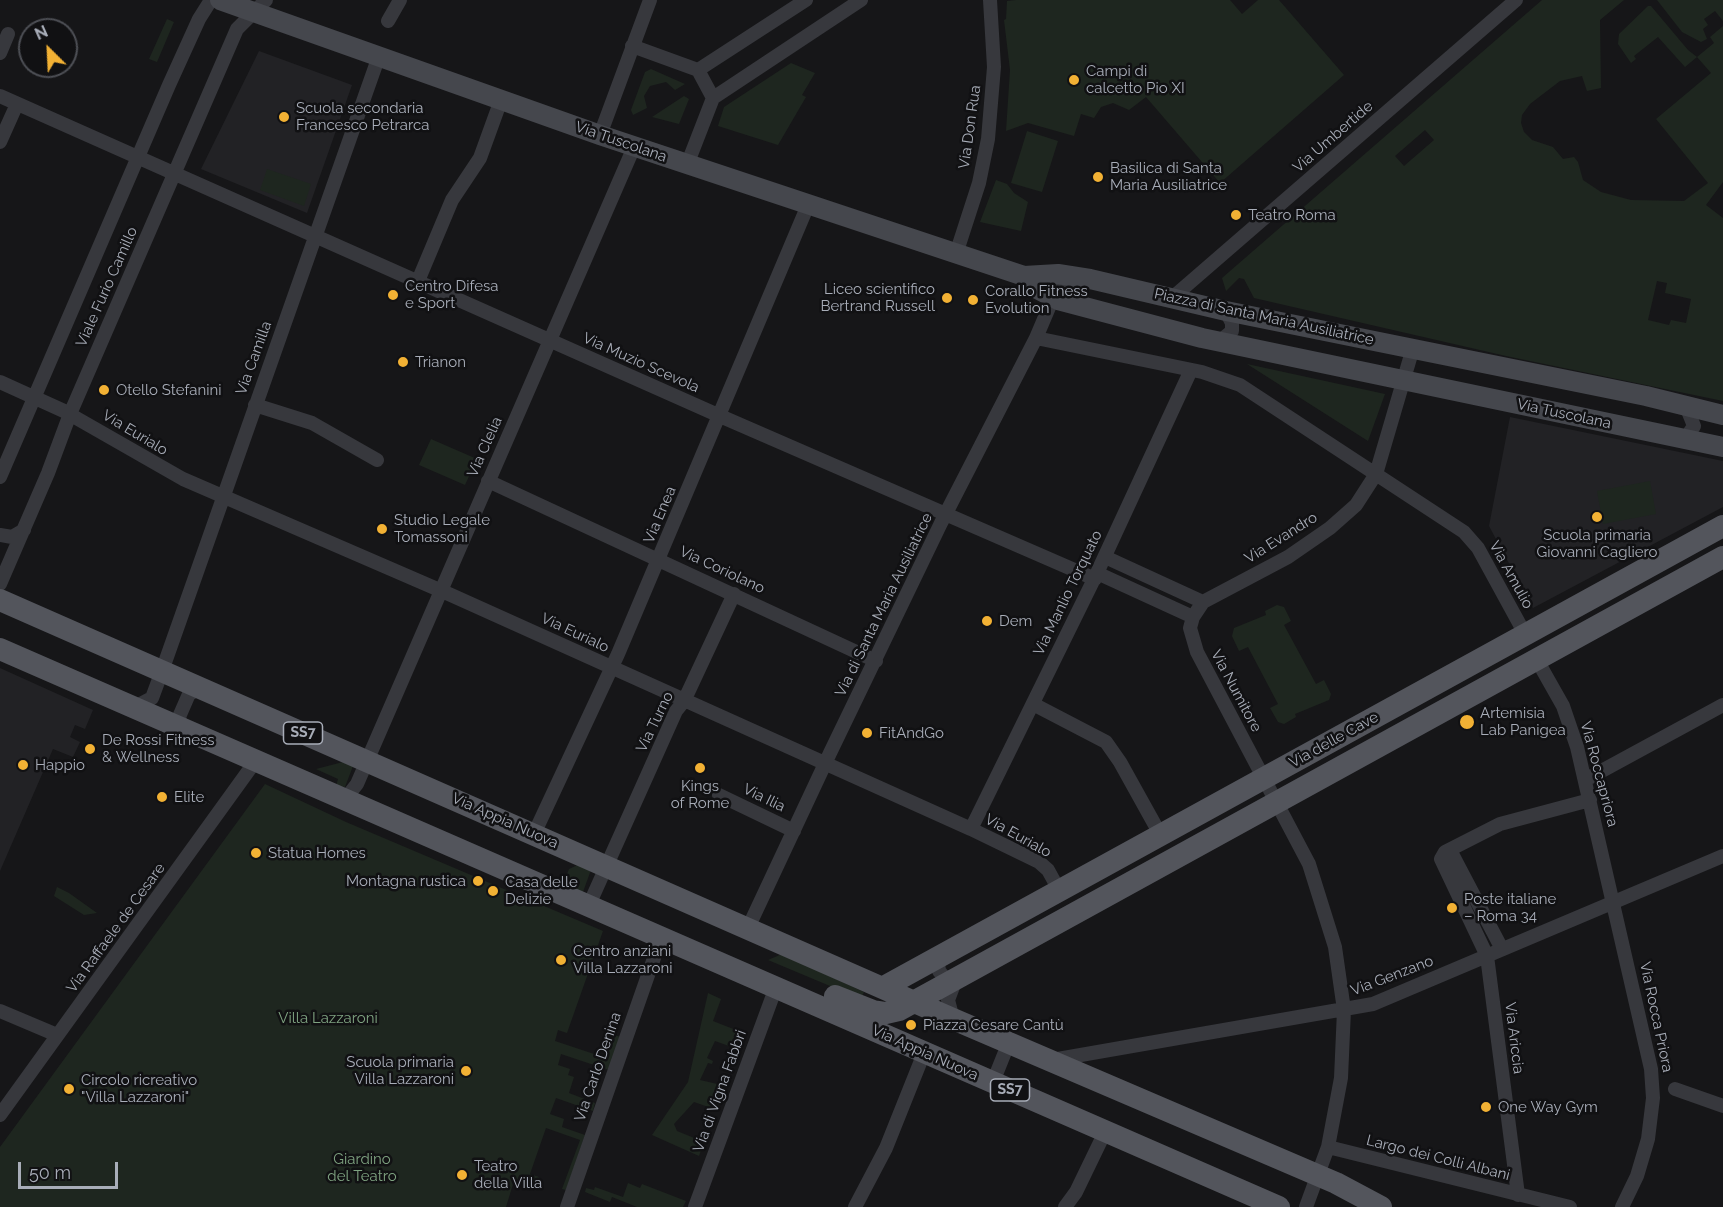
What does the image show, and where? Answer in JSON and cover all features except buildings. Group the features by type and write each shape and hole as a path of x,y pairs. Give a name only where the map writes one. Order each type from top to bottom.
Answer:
{"main road":[{"name":"Via Tuscolana","path":"220,0 260,6 375,55 600,135 1024,276 1058,274 1083,277"},
{"name":"Via Tuscolana","path":"1024,276 1037,289 1053,298"},
{"name":"Piazza di Santa Maria Ausiliatrice","path":"1083,277 1226,312 1413,348"},
{"name":"Piazza di Santa Maria Ausiliatrice","path":"1053,298 1219,342 1405,381"},
{"path":"1413,348 1723,415"},
{"name":"Via Tuscolana","path":"1405,381 1723,447"},
{"name":"Via delle Cave","path":"884,987 1723,526"},
{"name":"Via delle Cave","path":"915,1001 1723,557"},
{"name":"Via Appia Nuova","path":"0,600 953,1019 1053,1060 1318,1176 1381,1207"},
{"path":"1524,634 1538,660"},
{"name":"Via Appia Nuova","path":"0,648 1279,1207"},
{"path":"741,971 789,977 862,1007 886,1013 915,1001"}],"street":[{"name":"Viale Furio Camillo","path":"0,477 199,19 211,0"},
{"path":"388,21 400,0"},
{"path":"600,135 650,0"},
{"path":"698,70 806,0"},
{"path":"687,165 713,98 861,0"},
{"name":"Via Don Rua","path":"956,254 979,183 988,132 994,54 990,0"},
{"name":"Via Umbertide","path":"1172,298 1516,0"},
{"name":"Viale Furio Camillo","path":"0,584 70,414 237,29 260,6"},
{"path":"0,53 8,34"},
{"path":"632,46 698,70 713,98"},
{"name":"Via Camilla","path":"135,707 152,698 162,671 315,236 375,55"},
{"path":"0,96 175,174"},
{"path":"418,281 452,200 478,164 501,100"},
{"path":"0,142 17,104"},
{"name":"Via Clelia","path":"346,798 356,788 488,481 552,341 634,147"},
{"name":"Via Muzio Scevola","path":"175,174 945,515 1193,617"},
{"name":"Via Enea","path":"534,834 659,559 808,205"},
{"path":"1053,298 1065,285 1083,277"},
{"name":"Via di Santa Maria Ausiliatrice","path":"748,928 945,515 1036,338 1053,298"},
{"path":"1219,342 1232,331 1233,323 1226,312"},
{"path":"1036,338 1191,370 1240,385 1376,474 1413,348"},
{"name":"Via Manlio Torquato","path":"971,829 1096,576 1191,370"},
{"path":"0,382 70,414"},
{"path":"255,405 312,423 377,460"},
{"path":"1681,438 1688,435 1694,426 1686,406"},
{"name":"Via Eurialo","path":"70,414 157,466 441,590 971,829 1039,862 1052,876 1059,890"},
{"name":"Via Evandro","path":"1193,617 1203,602 1288,558 1330,528 1356,505 1376,474"},
{"name":"Via Amulio","path":"1376,474 1456,525 1470,538 1483,556 1524,634"},
{"name":"Via Coriolano","path":"488,481 876,661"},
{"path":"0,535 12,537 24,530"},
{"path":"1105,557 1203,602"},
{"name":"Via Turno","path":"589,905 676,711 684,701 734,594"},
{"name":"Via Numitore","path":"1193,617 1190,632 1192,642 1309,864 1335,947 1344,1010 1341,1078 1328,1147"},
{"name":"Via Roccapriora","path":"1538,660 1563,706 1585,780 1614,902"},
{"path":"182,728 178,717 189,694 200,688"},
{"path":"1033,704 1106,742 1120,762 1160,834"},
{"path":"1585,780 1723,705"},
{"name":"Via Raffaele de Cesare","path":"0,1114 257,759"},
{"name":"Via Ilia","path":"719,795 794,831"},
{"path":"1502,949 1450,850 1500,824 1590,800"},
{"name":"Via Ariccia","path":"1450,850 1442,856 1442,866 1487,956 1518,1195"},
{"name":"Via Genzano","path":"1053,1060 1373,1004 1723,856"},
{"name":"Via Rocca Priora","path":"1614,902 1653,1084 1652,1114 1645,1150 1633,1187 1622,1207"},
{"name":"Via Carlo Denina","path":"567,1207 661,938"},
{"path":"945,954 938,962 939,971 944,977 956,979 948,1000 953,1019"},
{"name":"Via di Vigna Fabbri","path":"694,1207 776,987"},
{"path":"0,1011 57,1035"},
{"name":"Via Appia Nuova","path":"993,1083 1009,1042"},
{"path":"855,1207 886,1148 924,1053"},
{"path":"1675,1089 1723,1106"},
{"path":"1058,1207 1064,1207 1076,1192 1105,1132"},
{"path":"1306,1207 1328,1147"},
{"name":"Largo dei Colli Albani","path":"1328,1147 1570,1207"}],"shaded area":[{"name":"Scuola secondaria Francesco Petrarca","path":"259,51 352,85 307,213 201,169"},
{"name":"Scuola primaria Giovanni Cagliero","path":"1510,417 1723,461 1723,507 1533,608 1489,526"},
{"name":"Happio","path":"0,668 93,710 85,729 75,725 70,737 80,742 73,757 53,749 0,871"}],"green space":[{"path":"1230,0 1242,14 1258,0 1279,0 1344,75 1220,183 1146,97 1129,110 1113,103 1101,107 1094,118 1081,114 1074,136 1028,123 1006,131 1010,70 1004,20 1006,19 1007,1"},
{"path":"1542,0 1624,0 1600,20 1601,88 1587,91 1582,76 1560,81 1530,104 1522,115 1521,123 1524,132 1532,140 1553,147 1563,159 1574,157 1578,162 1583,180 1601,192 1631,200 1684,201 1708,183 1656,119 1711,73 1697,57 1714,43 1710,37 1723,26 1723,182 1706,205 1723,218 1723,401 1506,356 1254,298 1244,279 1239,278 1226,291 1222,278","holes":["1425,130 1434,140 1404,166 1395,156","1657,281 1667,283 1665,293 1691,299 1686,323 1671,320 1669,325 1648,320"]},
{"path":"1657,0 1723,0 1723,21 1715,11 1704,19 1708,25 1703,29 1707,39 1701,42 1682,32"},
{"path":"1648,6 1651,6 1688,50 1697,57 1685,67 1658,37 1634,56 1636,59 1631,63 1618,44 1619,34"},
{"path":"167,19 174,22 157,62 149,59"},
{"path":"791,63 815,73 802,95 806,97 778,145 718,126 724,107"},
{"path":"651,69 685,84 675,90 666,82 650,86 644,96 647,108 633,115 631,110 645,72"},
{"path":"684,96 689,99 679,124 652,117"},
{"path":"1027,131 1058,141 1042,192 1011,183"},
{"path":"267,169 311,184 304,206 260,190"},
{"path":"996,180 1007,184 1014,193 1028,202 1021,231 980,222"},
{"path":"1247,364 1385,394 1368,441"},
{"path":"431,439 477,459 465,485 419,465"},
{"path":"1650,481 1656,514 1603,524 1597,491"},
{"path":"1277,605 1284,607 1291,621 1284,625 1316,684 1324,680 1331,694 1329,700 1295,714 1296,717 1284,724 1278,722 1270,708 1278,704 1248,647 1239,651 1232,636 1234,628 1266,615 1265,611"},
{"path":"343,762 353,766 345,787 336,786 338,779 316,769"},
{"name":"Villa Lazzaroni","path":"265,784 346,822 603,931 567,1033 558,1030 555,1041 603,1057 611,1034 621,1037 609,1070 561,1054 558,1065 570,1069 568,1075 574,1077 569,1093 595,1103 593,1111 556,1098 550,1114 564,1119 562,1127 585,1135 566,1190 562,1189 580,1140 546,1128 530,1174 539,1177 536,1188 514,1181 506,1207 0,1207 0,1147"},
{"path":"582,863 592,867 583,892 571,887 567,874 569,869"},
{"path":"57,887 97,913 84,915 54,896"},
{"path":"782,954 864,992 861,999 768,960"},
{"path":"708,993 721,999 713,1021 746,1034 740,1050 715,1041 707,1058 713,1061 712,1064 708,1063 700,1080 726,1086 717,1110 694,1102 674,1124 677,1131 704,1142 699,1156 652,1135 688,1082"},
{"path":"628,1183 640,1188 642,1184 686,1201 683,1207 637,1207 612,1197 610,1202 585,1192 586,1188 594,1190 595,1187 623,1197"}],"place":[{"name":"Campi di calcetto Pio XI","path":"1074,80"},
{"name":"Scuola secondaria Francesco Petrarca","path":"284,117"},
{"name":"Basilica di Santa Maria Ausiliatrice","path":"1098,177"},
{"name":"Teatro Roma","path":"1236,215"},
{"name":"Centro Difesa e Sport","path":"393,295"},
{"name":"Liceo scientifico Bertrand Russell","path":"947,298"},
{"name":"Corallo Fitness Evolution","path":"973,300"},
{"name":"Trianon","path":"403,362"},
{"name":"Otello Stefanini","path":"104,390"},
{"name":"Scuola primaria Giovanni Cagliero","path":"1597,517"},
{"name":"Studio Legale Tomassoni","path":"382,529"},
{"name":"Dem","path":"987,621"},
{"name":"Artemisia Lab Panigea","path":"1467,722"},
{"name":"FitAndGo","path":"867,733"},
{"name":"De Rossi Fitness & Wellness","path":"90,749"},
{"name":"Happio","path":"23,765"},
{"name":"Kings of Rome","path":"700,768"},
{"name":"Elite","path":"162,797"},
{"name":"Statua Homes","path":"256,853"},
{"name":"Montagna rustica","path":"478,881"},
{"name":"Casa delle Delizie","path":"493,891"},
{"name":"Poste italiane – Roma 34","path":"1452,908"},
{"name":"Centro anziani Villa Lazzaroni","path":"561,960"},
{"name":"Piazza Cesare Cantù","path":"911,1025"},
{"name":"Scuola primaria Villa Lazzaroni","path":"466,1071"},
{"name":"Circolo ricreativo \"Villa Lazzaroni\"","path":"69,1089"},
{"name":"One Way Gym","path":"1486,1107"},
{"name":"Teatro della Villa","path":"462,1175"}],"park label":[{"name":"Giardino del Teatro","path":"362,1168"}]}
